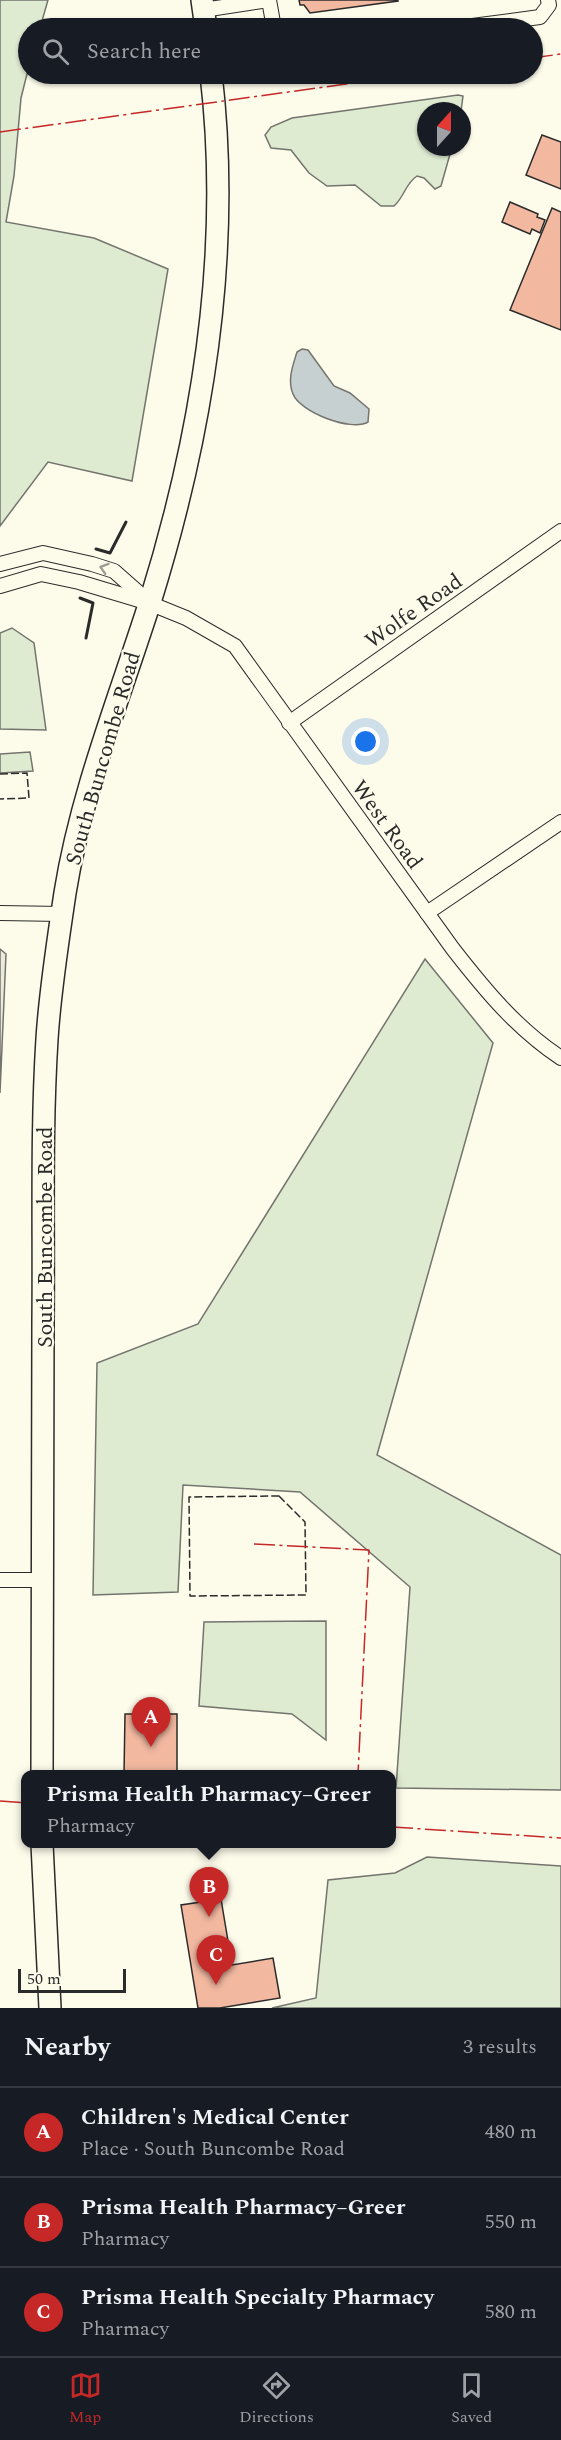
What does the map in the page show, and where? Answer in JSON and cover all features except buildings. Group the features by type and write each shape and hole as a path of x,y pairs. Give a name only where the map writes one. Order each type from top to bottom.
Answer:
{"main road":[{"name":"South Buncombe Road","path":"42,1770 44,1098 53,974 62,915 86,800 149,603 193,439 211,319 218,240 218,176 212,84"},
{"path":"42,1848 50,2008"}],"street":[{"path":"204,13 269,0 272,18"},
{"path":"532,18 540,17 549,5 548,0"},
{"name":"Wolfe Road","path":"289,723 561,531"},
{"path":"0,564 43,553 92,564 114,571 149,603"},
{"path":"0,586 41,574 79,582 149,603"},
{"name":"West Road","path":"149,603 186,618 235,646 427,913 490,996 519,1026 561,1058"},
{"path":"427,913 561,822"},
{"path":"0,913 62,915"},
{"path":"0,1580 42,1580"}],"green space":[{"path":"0,0 48,0 43,18 18,18 18,84 24,84 21,98 14,176 6,222 94,238 168,269 132,481 48,462 0,526"},
{"path":"463,96 462,102 417,102 417,156 449,156 441,186 435,189 424,178 417,176 394,206 381,206 355,185 327,186 309,173 291,150 271,148 265,135 271,127 292,118"},
{"path":"12,628 34,643 46,730 0,729 0,633"},
{"path":"30,752 33,771 0,773 0,754"},
{"path":"425,959 493,1043 377,1455 561,1555 561,1790 396,1788 410,1587 300,1492 183,1485 178,1592 93,1595 97,1363 198,1324"},
{"path":"326,1621 326,1740 292,1714 199,1706 204,1622"},
{"path":"427,1857 561,1866 561,2008 272,2008 316,1998 328,1880 395,1873"}],"shaded area":[{"path":"302,349 308,350 334,386 350,393 369,409 368,422 350,424 339,422 315,413 298,401 291,389 291,378 297,352"},
{"path":"0,949 6,954 0,1093"}],"fence":[{"path":"0,774 27,773 29,798 0,799"},
{"path":"279,1496 305,1522 306,1595 190,1596 189,1497 279,1496"}],"wall":[{"path":"96,549 110,553 126,522"},
{"path":"80,598 93,603 86,638"}],"power":[{"path":"543,56 561,54"},
{"path":"0,132 346,84"},
{"path":"254,1544 369,1550 358,1770"},
{"path":"0,1801 21,1803"},
{"path":"396,1827 561,1838"}],"place":[{"name":"Children's Medical Center","path":"151,1747"},
{"name":"Prisma Health Pharmacy–Greer","path":"209,1917"},
{"name":"Prisma Health Specialty Pharmacy","path":"216,1985"}]}
